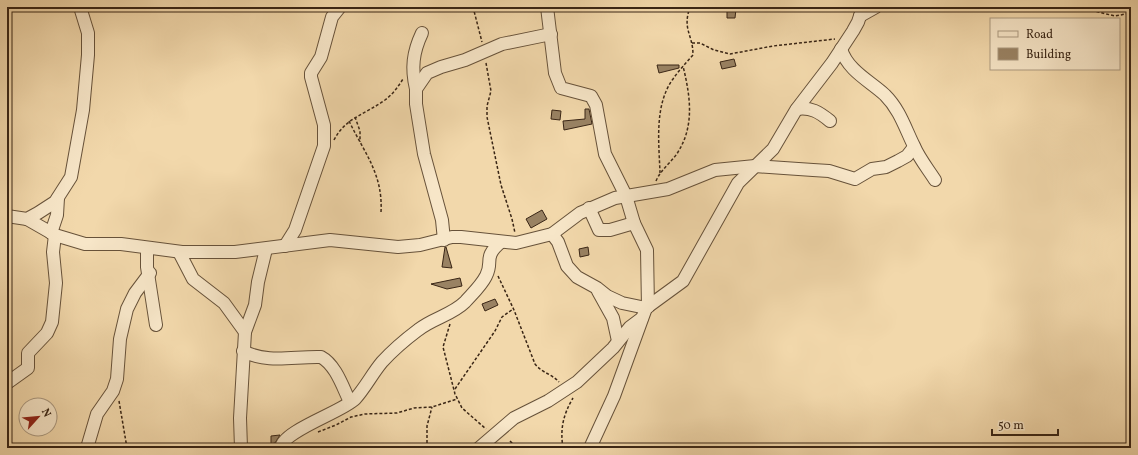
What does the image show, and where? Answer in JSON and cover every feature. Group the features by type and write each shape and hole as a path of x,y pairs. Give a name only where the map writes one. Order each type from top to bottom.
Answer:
{"street":[{"path":"27,219 55,202 71,178 83,110 88,33 80,7"},
{"path":"285,246 295,230 324,146 324,125 311,77 321,57 332,17 340,7"},
{"path":"547,7 555,73 558,81 561,88 591,96 596,105 605,154 626,196 634,223 646,250 645,311 614,396 590,448"},
{"path":"479,448 514,418 562,393 591,370 645,311 683,281 738,183 773,149 797,109 841,49 861,12 876,7"},
{"path":"422,33 412,62 416,89 416,104 424,154 440,213 444,240"},
{"path":"416,89 420,80 427,73 509,42 551,34"},
{"path":"841,49 843,56 850,65 885,96 901,116 914,147 935,180"},
{"path":"797,109 813,110 830,121"},
{"path":"7,216 27,219 53,234 85,244 121,244 179,252 235,252 330,240 398,247 420,245 461,237 516,243 552,234 590,208 615,198 668,189 715,170 755,166 829,171 855,179 872,169 886,167 898,161 907,156 914,147"},
{"path":"7,383 28,368 28,353 47,333 52,322 56,283 53,234 57,215 58,198"},
{"path":"590,208 599,230 603,232 634,223"},
{"path":"552,234 558,242 571,272 607,296 645,311"},
{"path":"281,448 283,442 296,432 350,402 382,362 406,340 420,329 455,311 482,282 487,274 489,263 488,257 494,248 501,242"},
{"path":"147,248 147,267 150,273 156,325"},
{"path":"241,448 240,418 245,332 255,305 258,282 266,249"},
{"path":"179,252 193,279 224,302 245,332"},
{"path":"86,448 97,414 106,402 116,383 120,339 127,309 135,293 150,273"},
{"path":"597,288 613,318 618,341"},
{"path":"243,351 254,356 268,359 321,357 327,360 333,368 350,402"}],"path":[{"path":"473,7 491,85 487,106 487,117 501,185 512,219 516,243"},
{"path":"653,191 660,173 660,108 668,88 693,55 692,43 686,24 690,7"},
{"path":"1077,7 1115,16 1131,13"},
{"path":"692,43 700,43 714,50 730,54 773,46 848,38"},
{"path":"324,146 333,142 340,129 349,121 388,98 404,79 412,62"},
{"path":"660,173 671,162 679,150 688,130 691,111 691,98 684,66"},
{"path":"355,117 360,131 360,142"},
{"path":"349,121 378,177 381,212"},
{"path":"489,263 513,309 535,364 543,373 558,380 562,393"},
{"path":"454,390 495,331 502,317 513,309"},
{"path":"455,311 443,348 457,399 462,408 479,425 498,433"},
{"path":"116,383 127,448"},
{"path":"563,448 562,424 566,411 575,394"},
{"path":"318,432 351,417 365,414 397,413 414,408 432,407 457,399"},
{"path":"427,448 427,426 432,407"},
{"path":"510,441 517,448"}],"building":[{"path":"727,9 736,9 735,18 727,18"},
{"path":"734,59 736,66 722,69 720,62"},
{"path":"657,65 679,65 679,68 659,73"},
{"path":"585,109 589,109 592,124 564,130 563,121 585,119"},
{"path":"552,110 561,111 560,120 551,119"},
{"path":"542,210 547,219 531,228 526,219"},
{"path":"446,247 452,268 442,267"},
{"path":"588,247 589,255 580,257 579,249"},
{"path":"460,278 462,286 447,289 431,284"},
{"path":"495,299 498,305 485,311 482,304"},
{"path":"280,435 275,443 271,444 271,436"}]}
